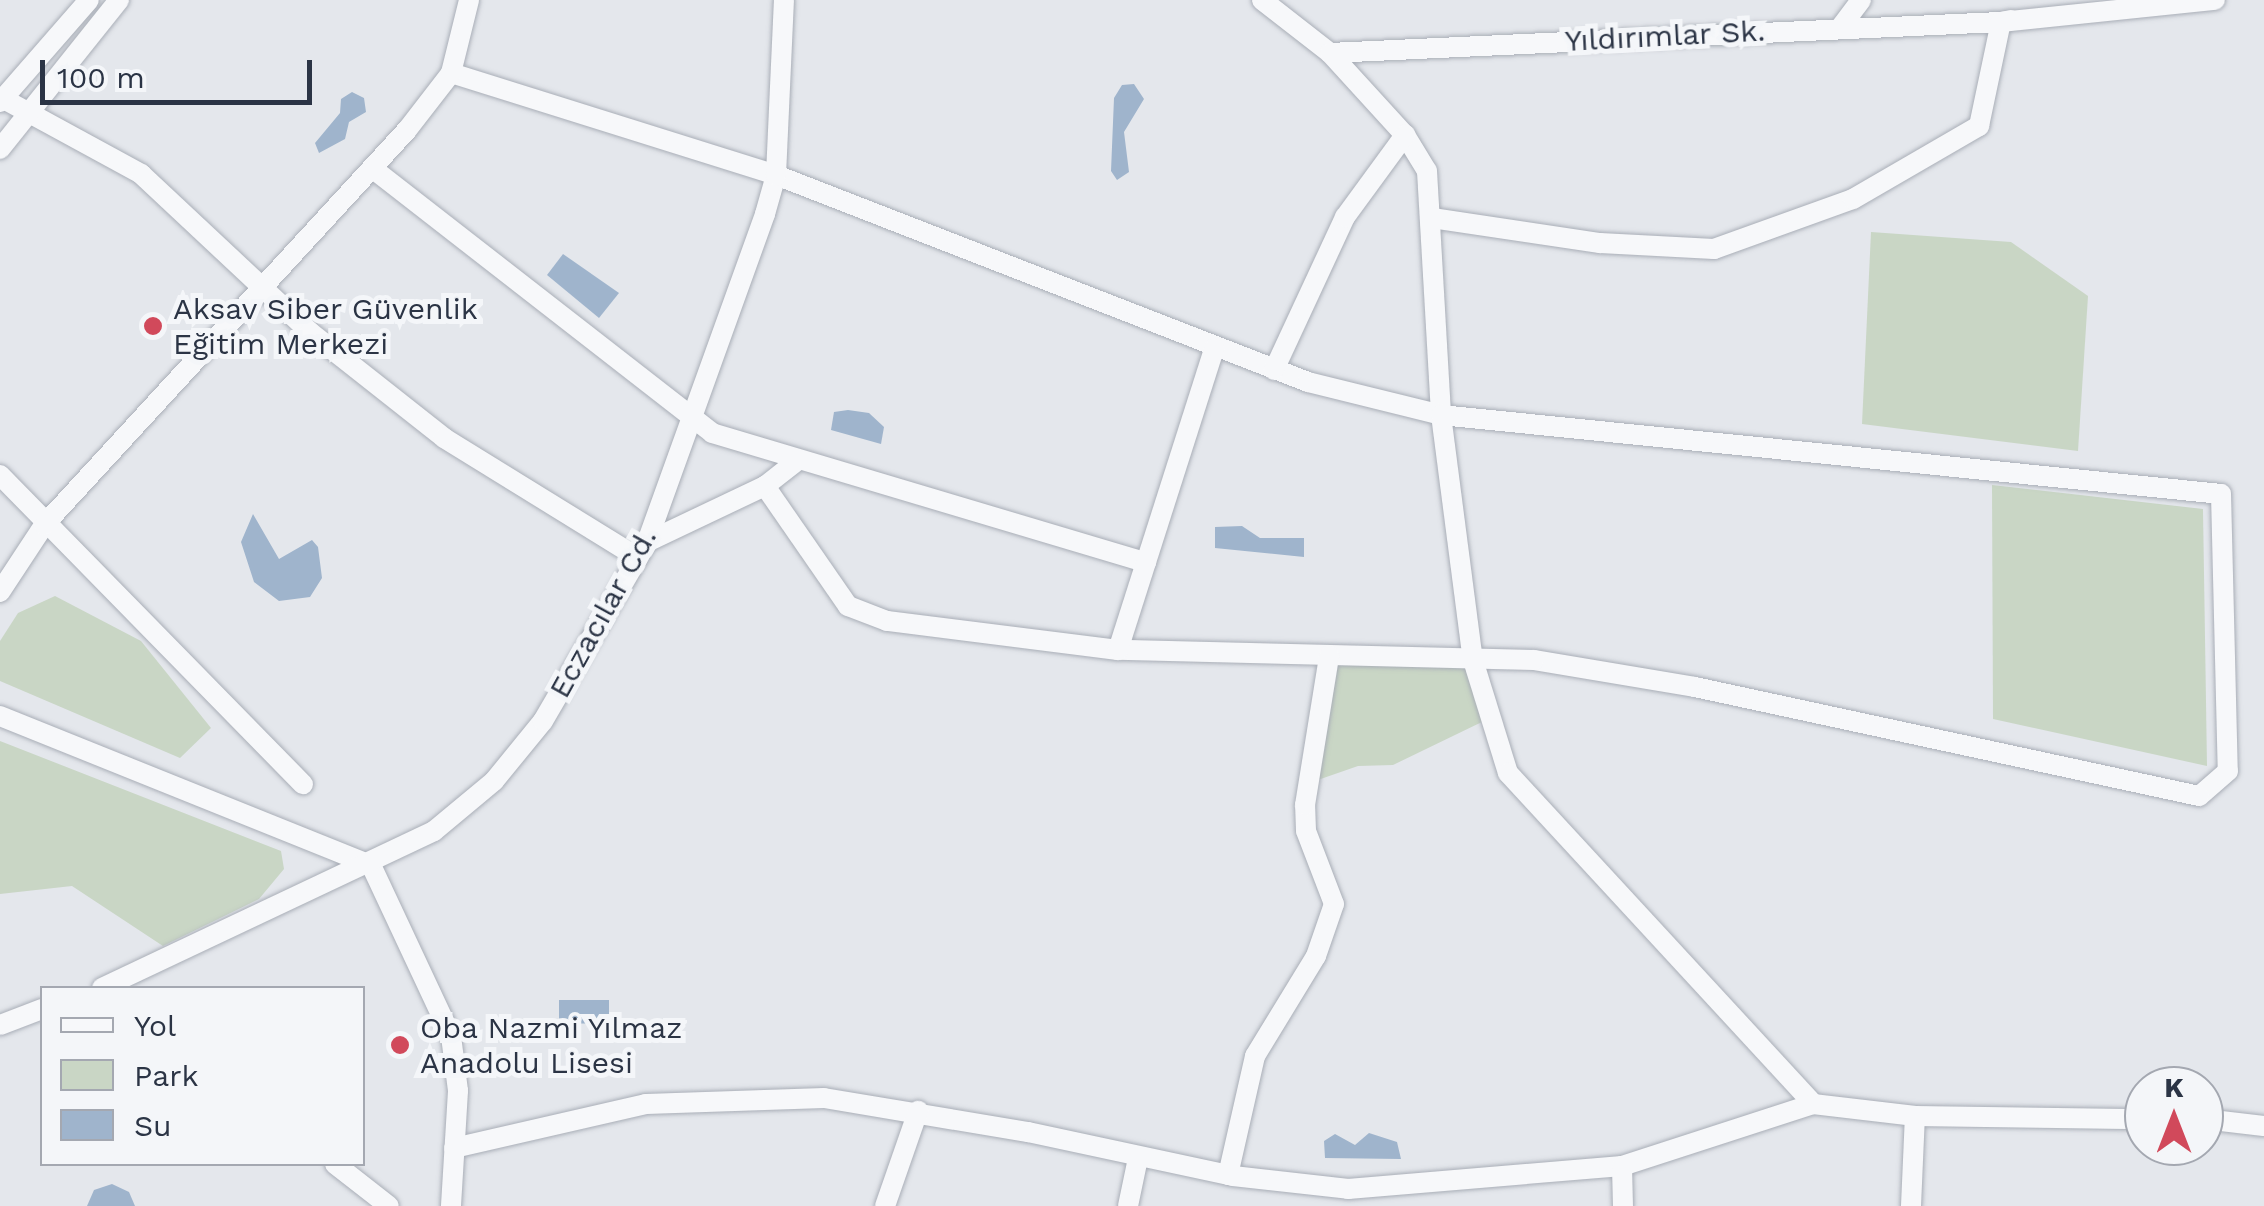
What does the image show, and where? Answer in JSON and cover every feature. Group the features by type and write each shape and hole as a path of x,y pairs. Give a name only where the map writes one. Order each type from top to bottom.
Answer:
{"street":[{"path":"89,0 1,99 31,110 141,174 262,282 310,332 444,438 643,550 764,486 798,460"},
{"path":"0,149 118,0"},
{"path":"0,592 44,526 262,282 372,168 451,73 469,0"},
{"name":"Eczacılar Cd.","path":"113,986 434,832 494,781 581,664 643,550 776,175 784,0"},
{"path":"1262,0 1330,53 1405,136 1427,171 1442,414 1473,660 1508,772 1813,1104"},
{"path":"1840,28 1861,0"},
{"path":"2001,22 2077,0"},
{"path":"2001,22 2214,0"},
{"path":"1432,218 1600,243 1714,249 1852,199 1979,126 2001,22"},
{"name":"Yıldırımlar Sk.","path":"1330,53 2001,22"},
{"path":"451,73 776,175 1274,370 1442,414 2221,494 2228,771 2199,796 1695,686 1534,660 1118,650 887,621 848,606 764,486"},
{"path":"1274,370 1344,217 1405,136"},
{"path":"372,168 712,434 1146,562"},
{"path":"1118,650 1214,349"},
{"path":"0,475 44,526 304,784"},
{"path":"1228,1175 1256,1056 1316,956 1334,904 1305,818 1329,656"},
{"path":"0,716 371,865 451,1036 458,1091 451,1206"},
{"path":"0,1024 40,1010"},
{"path":"454,1148 661,1103 824,1098 918,1112 1228,1175 1297,1196 1348,1188 1622,1166 1813,1104 1915,1116 2124,1119"},
{"path":"885,1206 918,1112"},
{"path":"1911,1206 1915,1116"},
{"path":"2224,1122 2264,1126"},
{"path":"1128,1206 1138,1158"},
{"path":"338,1166 389,1206"},
{"path":"1622,1166 1623,1206"}],"green space":[{"path":"1871,232 2011,242 2088,296 2078,451 1862,424"},
{"path":"1992,485 2203,509 2207,766 1993,719"},
{"path":"55,596 141,641 211,728 180,758 0,681 0,641 18,613"},
{"path":"1334,661 1469,664 1486,720 1393,765 1358,766 1312,782"},
{"path":"0,741 281,851 284,869 259,899 163,946 72,886 0,894"}],"water":[{"path":"1134,84 1144,99 1124,132 1129,172 1117,180 1111,171 1114,98 1122,85"},
{"path":"352,92 364,98 366,112 349,122 345,139 319,153 315,143 340,113 341,99"},
{"path":"563,254 619,293 599,318 547,275"},
{"path":"834,412 869,413 884,427 881,444 831,430"},
{"path":"253,514 279,559 312,540 318,547 322,578 310,597 279,601 254,582 241,542"},
{"path":"1242,526 1260,538 1304,538 1304,557 1215,548 1215,527"},
{"path":"559,1000 609,1000 609,1023 559,1024"},
{"path":"1369,1133 1397,1142 1401,1159 1325,1158 1324,1141 1335,1134 1355,1145"},
{"path":"112,1184 129,1192 135,1206 87,1206 94,1190"}],"place":[{"name":"Aksav Siber Güvenlik Eğitim Merkezi","path":"153,326"},
{"name":"Oba Nazmi Yılmaz Anadolu Lisesi","path":"400,1045"}]}
